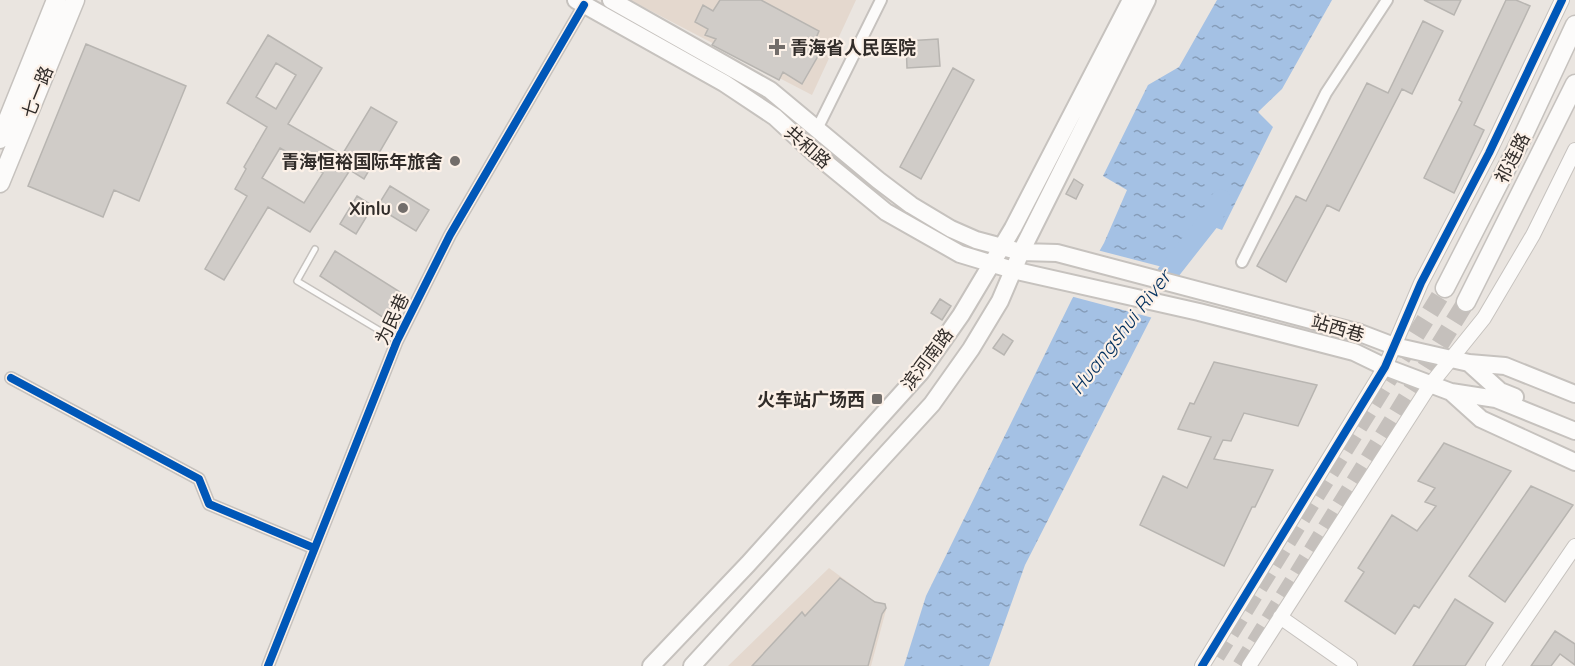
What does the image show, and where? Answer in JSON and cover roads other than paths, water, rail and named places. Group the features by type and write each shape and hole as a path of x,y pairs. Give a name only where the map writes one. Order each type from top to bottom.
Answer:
{"main road":[{"name":"七一路","path":"0,139 56,0"},
{"name":"七一路","path":"0,183 75,0"},
{"name":"共和路","path":"611,0 770,90 911,205 951,229 976,240 1021,252 1057,253"},
{"name":"滨河南路","path":"651,666 748,564 921,372 993,264 1131,0"},
{"name":"滨河南路","path":"692,666 932,404 971,349 1000,301 1021,252 1147,0"},
{"name":"共和路","path":"580,2 724,83 775,117 814,153 886,212 960,254 1046,277"},
{"name":"祁连路","path":"1445,288 1523,136 1575,24"},
{"name":"祁连路","path":"1466,302 1575,84"},
{"name":"站西巷","path":"1057,253 1360,333 1394,346 1469,363 1505,366 1575,394"},
{"name":"站西巷","path":"1046,277 1199,312 1354,352 1385,367 1451,392 1498,395 1575,420"},
{"name":"站西巷","path":"1469,363 1498,395 1575,430"},
{"name":"站西巷","path":"1451,392 1481,419 1575,462"}],"street":[{"path":"817,129 881,0"},
{"path":"1242,262 1326,93 1387,0"},
{"path":"1202,666 1385,367 1421,283 1489,153 1562,0"},
{"name":"为民巷","path":"268,666 397,341 450,235 580,2"},
{"path":"1249,666 1430,385 1484,318 1533,235 1575,150"},
{"path":"11,378 199,479 209,504 314,548"},
{"path":"1493,666 1575,546"},
{"path":"1280,616 1350,666"}],"lane":[{"path":"315,249 297,281 397,341"}],"water":[{"path":"1217,0 1332,0 1282,89 1258,112 1273,127 1222,230 1200,222 1025,565 989,666 904,666 926,596 1072,299 1104,243 1127,190 1103,176 1148,85 1179,67"}],"waterway":[{"name":"Huangshui River","path":"1167,274 1211,218 1221,200"}],"tunnel":[{"path":"1216,656 1445,288"},
{"path":"1241,666 1466,302"}],"place":[{"name":"青海省人民医院","path":"777,47"},
{"name":"青海恒裕国际年旅舍","path":"455,161"},
{"name":"Xinlu","path":"403,208"},
{"name":"火车站广场西","path":"877,399"}]}
